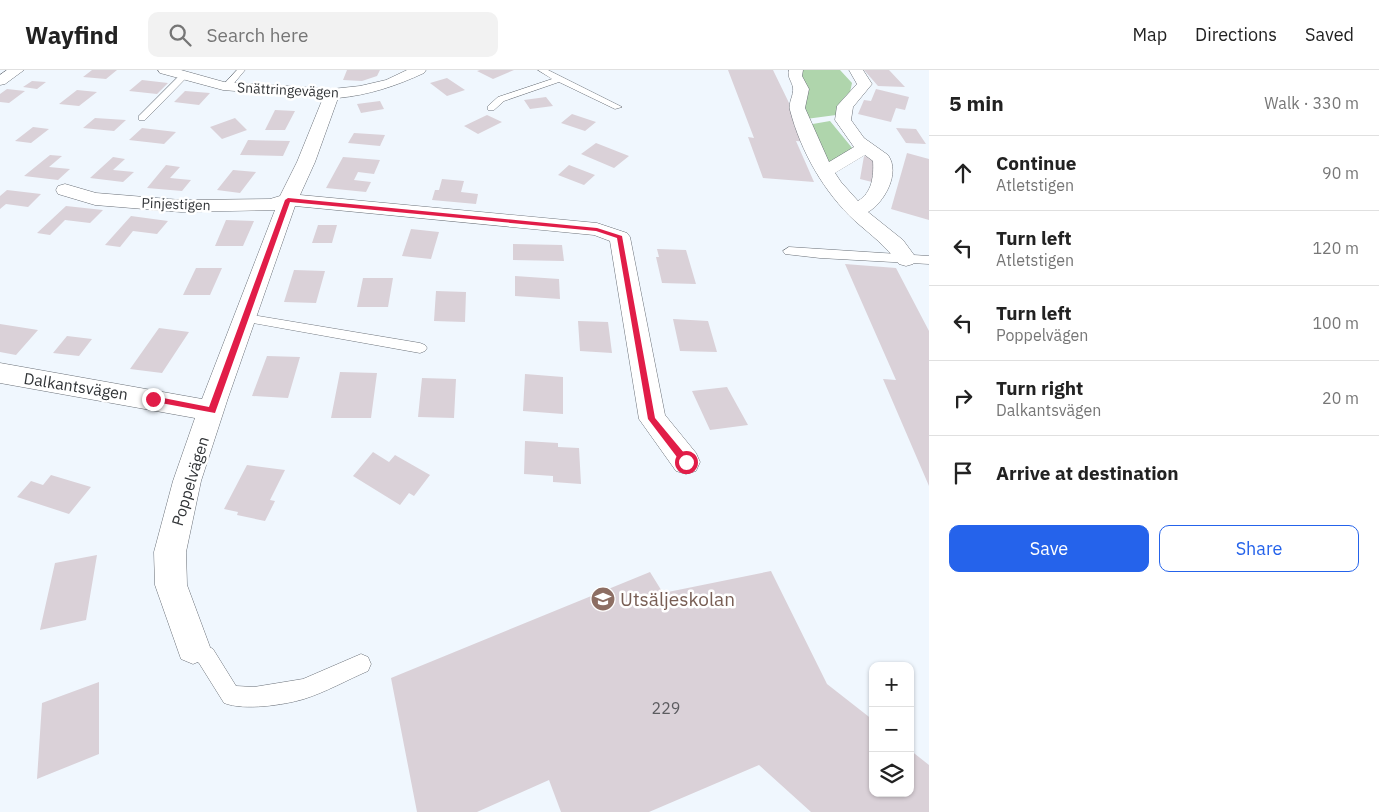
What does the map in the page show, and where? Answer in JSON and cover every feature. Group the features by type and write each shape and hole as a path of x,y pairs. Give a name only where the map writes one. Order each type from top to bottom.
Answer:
{"street":[{"path":"0,81 17,70"},
{"name":"Snättringevägen","path":"165,70 228,86 332,94 360,91 391,83 419,70"},
{"path":"796,70 795,76 801,90 797,108 823,119 842,120 858,142 882,159 883,165 877,193 871,201 856,210"},
{"path":"823,119 845,106 865,84 856,70"},
{"name":"Poppelvägen","path":"193,647 171,584 170,552 187,481 288,200 306,162 332,94"},
{"path":"823,119 817,157 832,185 856,210 896,245 906,258"},
{"path":"825,172 866,147"},
{"name":"Pinjestigen","path":"65,190 95,199 181,206 271,205 288,200 597,229 620,237 652,419 686,462"},
{"name":"Dalkantsvägen","path":"0,374 212,411"}],"lane":[{"path":"228,86 241,70"},
{"path":"542,70 618,108"},
{"path":"142,118 185,75"},
{"path":"491,108 501,99 559,79"},
{"path":"789,251 929,260"},
{"path":"246,318 420,348"},
{"path":"193,647 206,656 232,696 254,697 302,689 361,664"}],"green space":[{"path":"800,70 840,70 852,83 850,92 841,102 836,115 806,119"},
{"path":"830,121 853,149 828,165 807,125"}],"building":[{"path":"92,70 117,70 106,79 83,77"},
{"path":"347,70 380,70 377,76 362,81 343,80"},
{"path":"514,70 493,79 477,71"},
{"path":"728,70 773,70 808,142 796,141 814,182 763,178 748,137 754,138"},
{"path":"864,70 889,70 905,87 878,86"},
{"path":"447,78 465,90 447,96 430,83"},
{"path":"142,80 168,83 157,94 129,91"},
{"path":"32,81 46,82 37,89 23,87"},
{"path":"7,89 25,91 9,103 0,102 0,94"},
{"path":"876,89 909,97 905,110 896,108 891,122 858,114 864,100 871,101"},
{"path":"77,90 97,92 79,106 59,104"},
{"path":"185,91 210,93 199,105 174,102"},
{"path":"546,97 553,106 530,109 524,100"},
{"path":"380,101 384,109 361,113 357,104"},
{"path":"275,110 295,111 285,130 265,130"},
{"path":"572,114 596,122 585,131 561,123"},
{"path":"487,115 502,122 478,134 464,126"},
{"path":"95,118 126,120 114,131 83,128"},
{"path":"235,118 247,130 222,139 210,127"},
{"path":"33,127 49,129 31,143 15,141"},
{"path":"142,128 176,132 164,144 129,140"},
{"path":"896,128 916,129 926,144 906,143"},
{"path":"354,133 385,135 380,146 348,143"},
{"path":"248,140 290,141 283,156 240,155"},
{"path":"596,143 629,156 614,168 581,154"},
{"path":"907,153 929,159 929,220 891,209"},
{"path":"50,155 62,156 49,167 70,169 58,180 24,176"},
{"path":"864,156 879,159 876,183 860,179"},
{"path":"113,157 125,159 113,170 134,172 123,182 90,178"},
{"path":"343,157 380,160 374,174 358,172 354,180 371,182 366,192 326,188"},
{"path":"166,165 180,167 170,178 191,180 182,191 147,188"},
{"path":"569,165 595,175 584,185 558,175"},
{"path":"233,170 256,172 240,193 217,190"},
{"path":"442,179 464,181 461,192 478,194 476,204 432,200 435,190 439,190"},
{"path":"7,190 41,194 28,207 6,204 0,209 0,196"},
{"path":"66,206 103,210 90,223 65,220 50,235 37,233"},
{"path":"131,216 168,221 157,234 133,231 120,247 105,245"},
{"path":"226,220 254,221 243,246 215,246"},
{"path":"318,225 337,225 332,243 312,243"},
{"path":"411,229 439,232 431,259 402,256"},
{"path":"513,244 562,245 564,261 513,260"},
{"path":"657,249 686,250 696,284 662,283 656,257 659,257"},
{"path":"845,264 896,268 929,331 929,486 883,379 896,380"},
{"path":"196,268 222,268 210,295 183,295"},
{"path":"294,270 325,271 316,303 284,302"},
{"path":"515,276 559,279 560,299 515,296"},
{"path":"363,278 393,278 388,307 357,307"},
{"path":"436,291 466,292 465,322 434,321"},
{"path":"673,319 708,321 717,352 680,351"},
{"path":"578,321 608,322 612,353 580,351"},
{"path":"0,324 38,330 16,355 0,352"},
{"path":"159,328 189,332 162,373 130,369"},
{"path":"67,336 92,339 79,356 53,353"},
{"path":"267,356 300,357 288,398 252,396"},
{"path":"340,372 377,373 371,418 331,418"},
{"path":"525,374 563,377 563,414 523,411"},
{"path":"422,378 456,379 454,418 418,417"},
{"path":"727,387 748,425 710,430 692,391"},
{"path":"525,441 558,443 558,447 579,448 581,484 553,482 553,476 524,474"},
{"path":"373,452 389,462 395,455 430,475 414,496 409,493 400,505 353,476"},
{"path":"247,465 285,470 270,500 275,501 265,521 237,515 238,512 224,509"},
{"path":"51,475 91,487 69,514 17,497 31,481 43,485"},
{"path":"97,555 86,620 40,630 55,563"},
{"path":"771,571 827,684 869,717 869,797 914,797 914,753 929,765 929,812 811,812 759,765 649,812 561,812 549,780 477,812 417,812 391,678 650,572 663,593"},
{"path":"99,682 99,754 37,779 42,703"}],"place":[{"name":"Utsäljeskolan","path":"603,599"}],"route":[{"path":"153,399 212,411 215,398 288,200 499,222 597,229 620,237 652,419 686,462"}]}
